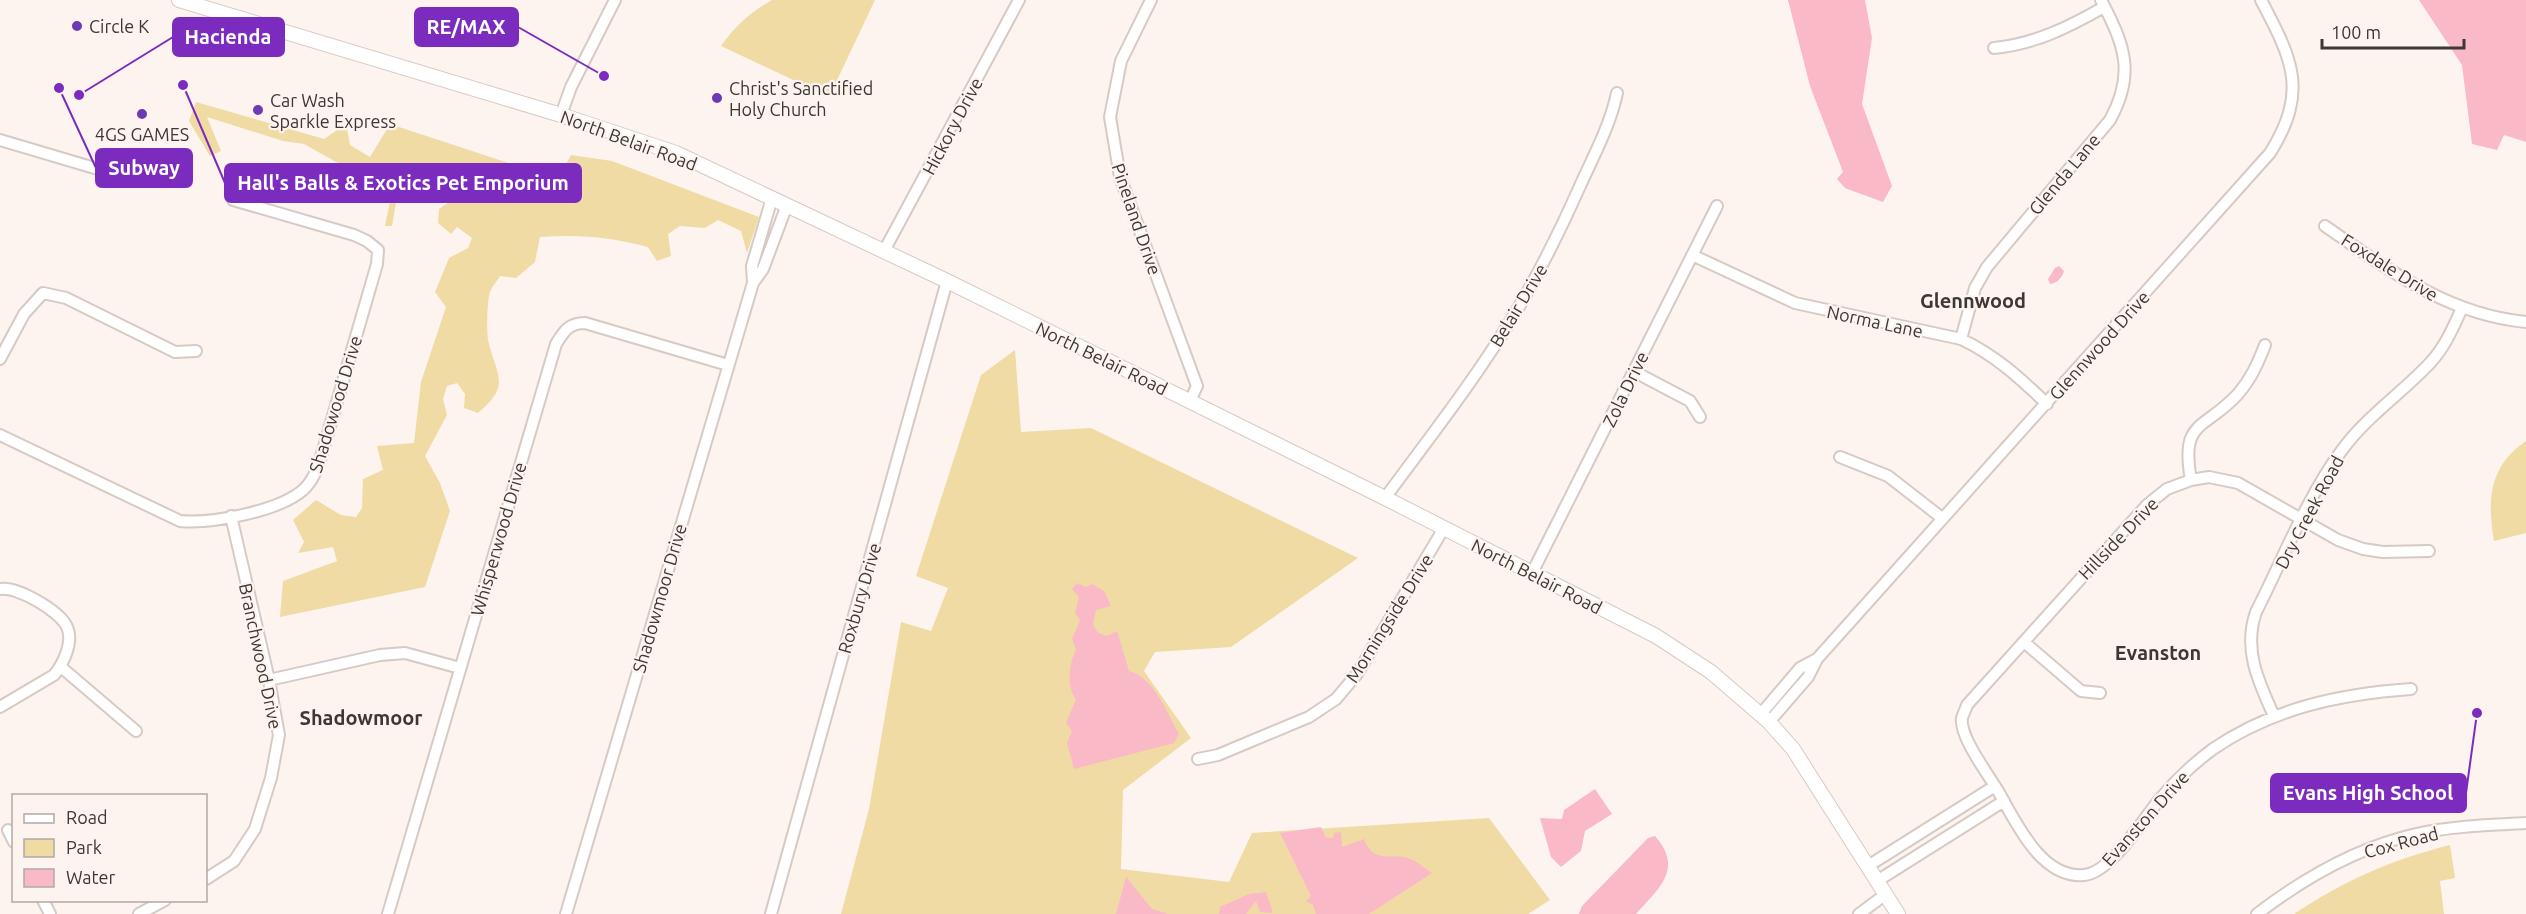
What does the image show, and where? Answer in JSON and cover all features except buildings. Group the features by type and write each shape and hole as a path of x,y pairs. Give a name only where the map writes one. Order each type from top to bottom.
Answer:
{"main road":[{"name":"North Belair Road","path":"179,0 561,115 676,153 1190,401 1656,636 1711,672 1765,718 1793,749 1898,914"}],"street":[{"path":"561,115 571,87 615,0"},
{"name":"Hickory Drive","path":"884,252 1020,0"},
{"name":"Pineland Drive","path":"1150,0 1121,61 1110,117 1120,177 1197,386 1190,401"},
{"name":"Glennwood Drive","path":"1765,718 1800,668 1817,659 2047,404 2253,173 2283,131 2290,110 2293,87 2291,66 2287,49 2261,0"},
{"path":"1994,48 2016,46 2049,36 2103,4"},
{"name":"Glenda Lane","path":"1960,339 1974,288 1987,267 2110,120 2120,100 2125,81 2125,59 2120,36 2103,4"},
{"name":"Belair Drive","path":"1385,498 1478,370 1542,266 1612,116 1617,93"},
{"path":"0,141 108,172"},
{"name":"Shadowmoor Drive","path":"753,283 752,266 772,198"},
{"name":"Shadowood Drive","path":"0,435 172,518 198,522 231,516 291,499 305,488 314,476 374,274 378,250 367,241 354,235 233,200"},
{"name":"Shadowmoor Drive","path":"566,914 753,283 763,269 787,205"},
{"name":"Zola Drive","path":"1532,573 1717,206"},
{"name":"Foxdale Drive","path":"2325,226 2412,284 2462,308 2508,321 2526,322"},
{"path":"759,241 772,245"},
{"name":"Norma Lane","path":"1692,255 1795,303 1960,339 1983,350 2007,366 2047,404"},
{"name":"Roxbury Drive","path":"771,914 947,282"},
{"path":"0,359 24,314 43,293 66,298 175,352 196,351"},
{"name":"Dry Creek Road","path":"2274,716 2256,674 2250,647 2250,628 2302,520 2342,449 2382,405 2430,364 2452,331 2462,308"},
{"name":"Whisperwood Drive","path":"388,914 556,344 564,331 573,323 585,323 728,365"},
{"path":"2191,480 2187,456 2193,432 2203,421 2225,406 2247,383 2265,345"},
{"path":"1633,372 1690,401 1700,417"},
{"path":"1840,457 1888,476 1942,518"},
{"name":"Hillside Drive","path":"1995,786 1964,733 1962,718 1967,705 2089,567 2147,505 2168,489 2191,480 2208,477 2238,483 2302,520 2363,549 2383,552 2429,550"},
{"name":"Branchwood Drive","path":"207,878 234,861 255,830 274,767 279,735 269,680 231,516"},
{"name":"Morningside Drive","path":"1197,759 1218,755 1299,721 1336,699 1357,674 1444,528"},
{"path":"0,589 32,597 55,613 67,627 68,643 61,667 41,683 0,707"},
{"path":"2024,642 2081,691 2100,693"},
{"path":"269,680 380,654 405,653 460,668"},
{"path":"61,667 136,731"},
{"name":"Evanston Drive","path":"1995,786 2046,862 2065,872 2086,875 2102,868 2117,853 2161,798 2188,770 2213,750 2274,716 2343,697 2411,689"},
{"path":"1868,866 1995,786"},
{"path":"1878,881 2004,801"},
{"name":"Cox Road","path":"2257,914 2288,890 2367,849 2417,834 2526,824"},
{"path":"8,830 12,838"},
{"path":"1859,914 1886,894"},
{"path":"138,914 161,902"}],"green space":[{"path":"772,0 875,0 829,97 721,46 744,20"},
{"path":"196,102 324,139 346,124 350,145 370,157 390,124 521,167 556,183 571,155 612,161 759,217 747,253 741,231 718,220 705,228 680,226 668,234 671,256 657,261 648,247 621,241 581,236 540,237 535,262 516,278 500,276 490,292 488,340 499,381 494,396 478,413 464,408 465,394 457,383 447,386 443,399 447,415 425,456 440,483 450,511 425,587 280,617 283,581 337,561 333,547 298,553 304,542 293,520 316,500 341,515 356,517 362,508 363,479 383,470 377,446 414,443 421,382 446,307 435,292 449,258 468,248 472,238 457,227 451,234 438,223 439,209 449,202 442,191 429,188 413,189 397,197 392,226 385,226 394,182 390,175 338,163 304,144 283,141 207,117 221,151 210,156 189,121"},
{"path":"1015,350 1021,432 1091,428 1358,558 1231,647 1155,652 1144,671 1191,738 1123,790 1121,869 1229,882 1252,833 1489,818 1550,900 1528,914 841,914 869,809 901,622 931,631 948,588 916,576 981,375"},
{"path":"2526,441 2526,533 2494,541 2491,498 2494,485 2504,461"},
{"path":"2450,845 2455,878 2440,881 2444,914 2294,914 2369,872 2408,857"}],"water":[{"path":"1788,0 1865,0 1872,38 1862,104 1892,186 1883,202 1845,188 1837,179 1843,172 1810,86"},
{"path":"2419,0 2526,0 2526,142 2504,135 2497,150 2472,144 2462,65"},
{"path":"2059,266 2064,271 2062,276 2050,284 2048,279"},
{"path":"1077,583 1086,587 1092,584 1104,591 1111,606 1096,610 1093,624 1098,633 1107,636 1117,631 1129,671 1138,675 1153,688 1179,734 1174,743 1074,769 1067,743 1072,731 1066,723 1076,699 1071,688 1070,675 1076,650 1072,639 1080,620 1075,613 1079,597 1072,589"},
{"path":"1595,789 1612,814 1585,831 1581,851 1561,867 1551,857 1540,818 1562,819 1564,810"},
{"path":"1321,827 1326,838 1333,838 1334,833 1341,832 1342,847 1364,839 1372,852 1377,855 1408,858 1432,873 1369,914 1316,914 1313,905 1306,901 1311,896 1280,833"},
{"path":"1655,836 1668,858 1668,868 1660,887 1636,914 1579,914 1582,906 1648,838"},
{"path":"1126,877 1152,909 1169,914 1116,914"},
{"path":"1266,892 1273,913 1260,912 1256,901 1246,914 1219,914 1220,907 1249,894"}],"place":[{"name":"Circle K","path":"77,26"},
{"name":"RE/MAX","path":"604,76"},
{"name":"Hall's Balls & Exotics Pet Emporium","path":"183,85"},
{"name":"Subway","path":"59,88"},
{"name":"Hacienda","path":"79,95"},
{"name":"Christ's Sanctified Holy Church","path":"717,98"},
{"name":"Car Wash Sparkle Express","path":"258,110"},
{"name":"4GS GAMES","path":"142,114"},
{"name":"Evans High School","path":"2477,713"}],"district":[{"name":"Glennwood","path":"1973,300"},
{"name":"Evanston","path":"2158,652"},
{"name":"Shadowmoor","path":"361,717"}]}
